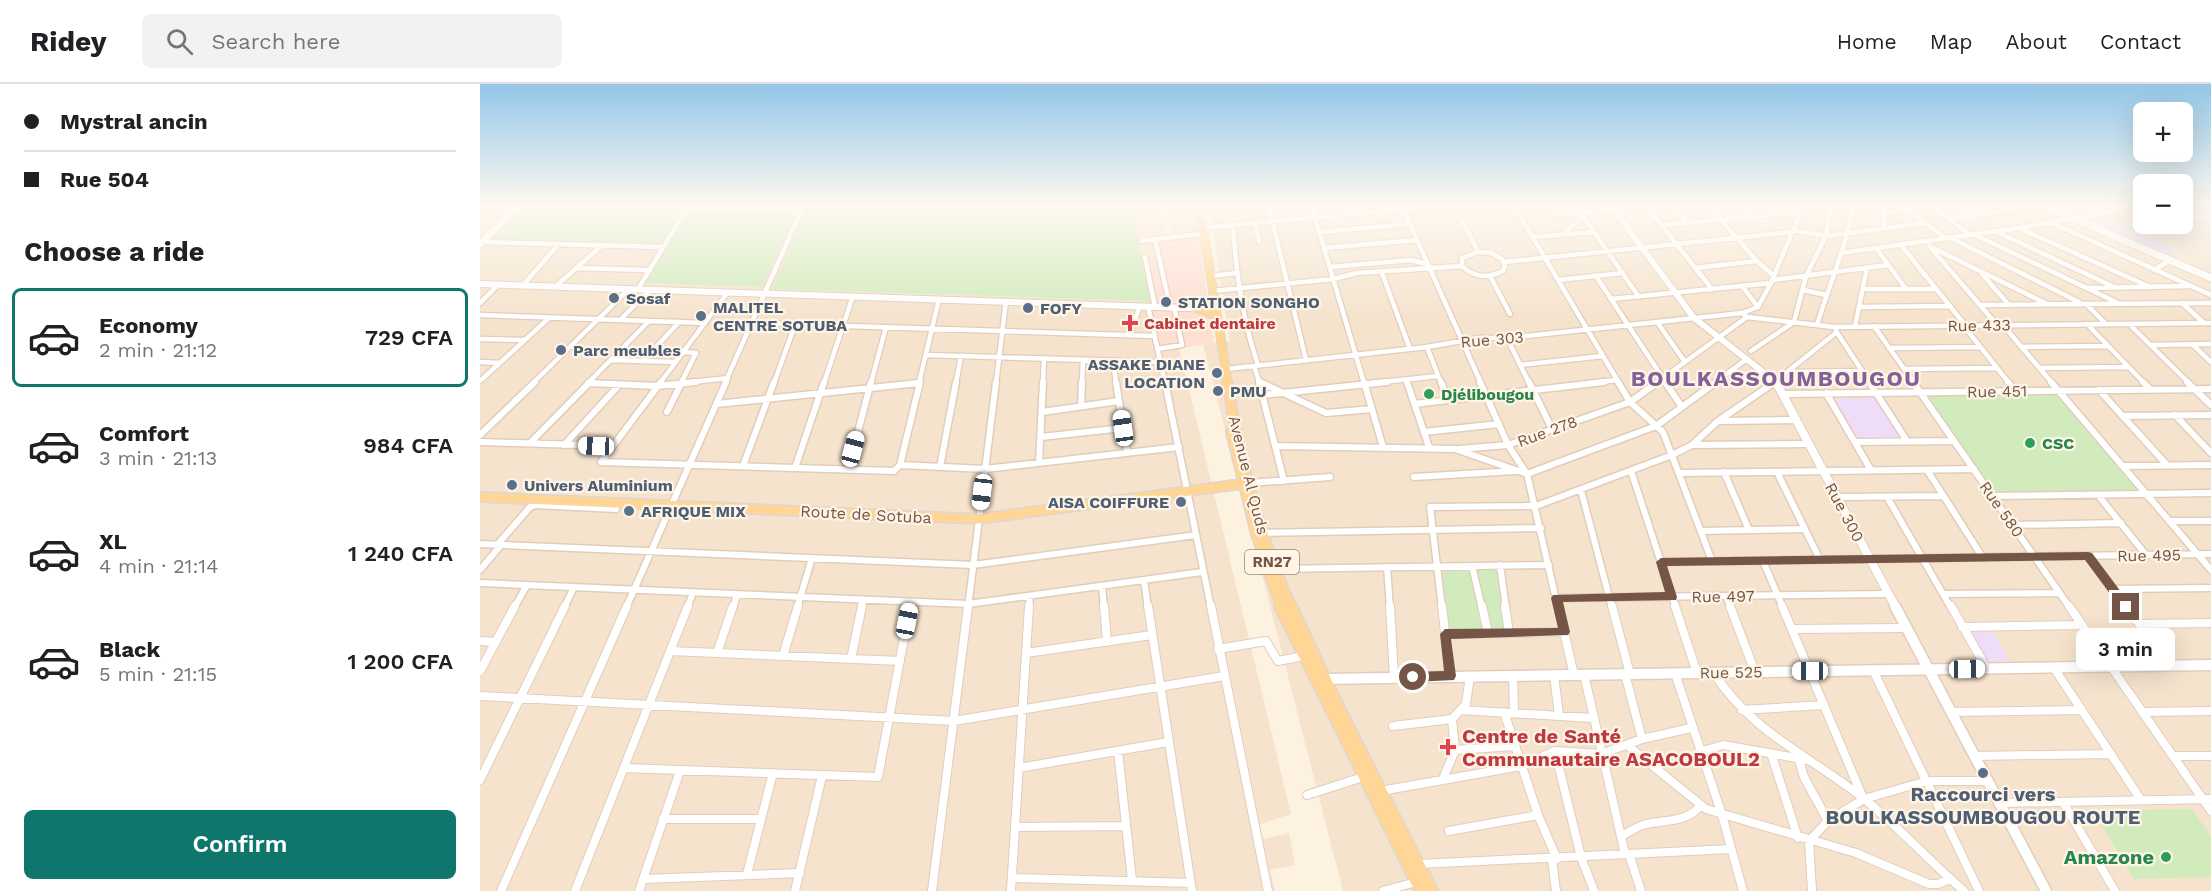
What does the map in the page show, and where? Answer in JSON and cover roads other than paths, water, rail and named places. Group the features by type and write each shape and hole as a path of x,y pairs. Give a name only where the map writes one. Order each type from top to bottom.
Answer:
{"main road":[{"name":"Avenue Al Quds","path":"1203,242 1227,412 1277,600 1304,656 1320,679 1432,891"},
{"name":"Avenue Al Quds","path":"1204,242 1246,482"},
{"path":"2128,242 2211,278"},
{"path":"1194,307 1213,304"},
{"path":"1194,307 1213,304"},
{"name":"Route de Sotuba","path":"480,492 979,517 1246,482"},
{"name":"Route de Sotuba","path":"480,496 674,502"},
{"name":"Avenue Al Quds","path":"1260,533 1320,679 1364,777 1418,886"}],"street":[{"path":"481,242 663,247"},
{"path":"638,289 666,242"},
{"path":"501,891 788,242"},
{"path":"1156,242 1182,345 1157,349"},
{"path":"1235,242 1239,288 1250,344 1284,481"},
{"path":"1277,242 1306,360"},
{"path":"1322,242 1383,447"},
{"path":"1324,249 1400,242"},
{"name":"Rue 278","path":"1418,242 1509,445 1630,402 1719,338 1744,315"},
{"path":"1473,242 1478,252"},
{"path":"1535,242 1630,402 1663,432 1712,561"},
{"path":"1601,242 1639,297"},
{"name":"Rue 300","path":"1638,242 1694,318 1776,381 2046,891"},
{"path":"1674,242 1712,289"},
{"path":"1462,266 1462,258 1478,252 1491,253 1504,262 1710,242"},
{"path":"1739,242 1773,280"},
{"path":"1742,286 1758,307 1773,280 1789,242"},
{"path":"1751,351 1794,322 1806,276 1823,242"},
{"path":"1817,325 1833,273 1846,242"},
{"path":"1841,253 1932,242"},
{"path":"1956,242 2084,304 2106,324"},
{"path":"1987,242 2119,304"},
{"path":"2018,242 2114,287"},
{"path":"2049,242 2150,287"},
{"path":"2092,242 2211,295"},
{"path":"1928,243 2048,304"},
{"path":"1928,243 1980,305 2059,390 2211,570"},
{"path":"523,285 559,244"},
{"path":"1901,245 2015,391"},
{"path":"556,286 601,246"},
{"path":"1876,249 1906,289"},
{"path":"1145,257 1148,306 1179,447 1202,572 1268,891"},
{"path":"1330,267 1411,260 1428,266"},
{"path":"2154,270 2170,260"},
{"path":"1695,268 1757,261"},
{"path":"1213,304 1239,288 1333,279 1357,273 1382,273 1428,266 1462,266 1476,275 1490,276 1503,271 1504,262"},
{"path":"1611,299 1742,286 1888,265"},
{"path":"576,268 650,270"},
{"path":"1856,326 1867,268"},
{"path":"1978,270 2009,305"},
{"path":"1211,276 1238,273"},
{"path":"1382,273 1410,349"},
{"path":"1558,280 1623,273"},
{"path":"1490,276 1510,314"},
{"path":"1596,276 1682,407"},
{"path":"480,284 1194,307"},
{"path":"480,303 499,284"},
{"path":"2086,288 2192,286"},
{"path":"480,435 629,289"},
{"path":"620,320 651,289"},
{"path":"1863,289 1936,289"},
{"path":"1803,290 1826,295"},
{"path":"728,292 601,462 894,471 900,465 939,299"},
{"path":"795,468 853,296"},
{"path":"932,891 1006,302"},
{"path":"2182,303 2204,323"},
{"path":"1980,305 2211,303"},
{"path":"1129,335 1148,306"},
{"path":"1860,307 1950,306"},
{"name":"Rue 303","path":"1226,369 1427,347 1479,338 1508,338 1694,318 1744,315 1758,307"},
{"path":"480,315 705,323"},
{"name":"Rue 433","path":"1744,315 1835,329 1856,326 2211,323"},
{"path":"480,381 549,318"},
{"path":"530,443 649,321"},
{"path":"643,361 679,322"},
{"path":"1657,322 1685,363"},
{"path":"753,323 1154,336"},
{"path":"2087,324 2150,389"},
{"path":"2129,324 2211,405"},
{"path":"743,466 795,325"},
{"name":"Rue 580","path":"1874,326 2142,712 2207,799 2211,811"},
{"path":"848,470 886,327"},
{"path":"1450,676 1430,507 1536,506 1672,455 1692,445 1718,421 1789,372 1835,329 1907,441"},
{"path":"1508,338 1552,429"},
{"path":"480,339 525,340"},
{"path":"2193,344 2211,362"},
{"path":"2151,345 2211,344"},
{"path":"2021,347 2108,346"},
{"path":"1427,347 1448,400"},
{"path":"1889,348 1980,347"},
{"path":"667,412 696,353 683,352"},
{"path":"926,355 1160,362"},
{"path":"940,467 962,356"},
{"path":"1520,365 1603,356"},
{"path":"1039,463 1044,358"},
{"path":"1455,449 1527,474 1656,426 1747,359"},
{"path":"611,360 676,362"},
{"path":"1081,406 1083,360"},
{"path":"1113,361 1127,453"},
{"path":"480,362 500,363"},
{"path":"2039,368 2128,367"},
{"path":"1904,369 1996,368"},
{"path":"1789,372 1862,371"},
{"path":"1263,395 1438,376"},
{"path":"588,383 657,386 728,378"},
{"path":"1406,380 1429,447"},
{"path":"1414,404 1617,380"},
{"path":"1259,381 1326,413 1372,409"},
{"path":"717,404 920,383"},
{"path":"564,445 619,385"},
{"name":"Rue 451","path":"1783,394 2211,388"},
{"path":"2099,390 2167,465"},
{"path":"1826,393 1871,470"},
{"path":"1042,412 1119,401"},
{"path":"2175,415 2211,453"},
{"path":"2122,416 2211,415"},
{"path":"1718,421 1797,420"},
{"path":"1424,432 1499,424"},
{"path":"1041,436 1123,428"},
{"path":"1855,442 1954,441"},
{"path":"480,442 612,446"},
{"path":"1692,445 1809,444"},
{"path":"1275,447 1455,449 1509,445 1527,474 1564,632 1592,718 1627,854 1641,891"},
{"path":"900,465 985,469 1179,447"},
{"path":"2122,466 2211,465"},
{"path":"1679,473 1974,469"},
{"path":"1927,470 1983,558"},
{"path":"1414,477 1518,471"},
{"path":"1631,471 1697,673"},
{"path":"1724,472 1749,530"},
{"path":"1777,472 1820,560"},
{"path":"1246,482 1330,477"},
{"path":"1581,490 1610,597 1642,739"},
{"path":"1992,496 2211,493"},
{"path":"2098,495 2146,555"},
{"path":"1838,497 1943,496"},
{"path":"1887,497 1987,669"},
{"path":"480,570 530,507 535,505 616,509"},
{"path":"2170,521 2211,521"},
{"path":"2012,525 2121,523"},
{"path":"1260,533 1541,528"},
{"path":"1701,531 1805,529"},
{"path":"480,544 973,565 1196,535"},
{"name":"Rue 495","path":"1661,562 2211,554"},
{"path":"2088,556 2170,666"},
{"path":"783,656 812,558"},
{"path":"1763,561 1864,799"},
{"path":"1500,565 1509,633"},
{"path":"1274,569 1549,565"},
{"path":"1472,566 1488,633"},
{"path":"1387,567 1394,677"},
{"path":"480,583 968,604 1202,572"},
{"path":"1012,878 1132,880 1191,887 1144,580"},
{"path":"480,671 527,585"},
{"path":"1102,586 1107,642"},
{"path":"480,780 574,587"},
{"path":"2113,589 2211,588"},
{"path":"1943,594 2059,592"},
{"path":"575,891 647,704 693,593"},
{"name":"Rue 497","path":"1557,598 1888,594"},
{"path":"717,653 737,595"},
{"path":"1011,891 1030,596"},
{"path":"1726,596 1755,672"},
{"path":"851,659 863,599"},
{"path":"624,768 878,777 911,602"},
{"path":"2139,624 2211,623"},
{"path":"1962,627 2082,625"},
{"path":"1792,629 1906,628"},
{"path":"1445,634 1564,632"},
{"path":"1026,653 1152,635"},
{"path":"480,641 496,642"},
{"path":"1218,649 1266,641 1278,661 1304,656"},
{"path":"670,651 900,661"},
{"name":"Rue 525","path":"1320,679 2211,666"},
{"path":"2054,668 2140,800"},
{"path":"1873,670 1979,891"},
{"path":"1675,673 1691,728 1722,815 1743,891"},
{"path":"1714,673 1722,690 1741,710 1798,755 1811,761 1864,799 1964,891"},
{"path":"1513,675 1515,712"},
{"path":"1554,675 1559,715"},
{"path":"480,696 954,721 1224,676"},
{"path":"1393,726 1452,719 1466,704 1470,676"},
{"path":"1741,710 1824,705"},
{"path":"1461,710 1592,718"},
{"path":"1951,712 2082,710"},
{"path":"2142,712 2211,711"},
{"path":"1504,712 1554,859 1556,891"},
{"path":"1443,778 1455,750 1452,719"},
{"path":"1381,791 1443,778 1521,766 1555,751 1601,754 1642,739 1691,728"},
{"path":"1019,768 1168,742"},
{"path":"1627,745 1701,806 1722,815 1856,853 1929,884 1938,884 1950,879"},
{"path":"1699,752 1723,745 1798,755"},
{"path":"1455,750 1514,746"},
{"path":"1118,751 1132,880"},
{"path":"1555,751 1581,857 1594,891"},
{"path":"1771,753 1798,838"},
{"path":"1974,756 2110,754"},
{"path":"1798,755 1804,777 1828,821"},
{"path":"2173,756 2211,756"},
{"path":"639,891 680,771"},
{"path":"747,874 772,773"},
{"path":"795,891 822,776"},
{"path":"1307,795 1364,777"},
{"path":"1812,891 1809,841 1828,821 1864,799 1927,781 1988,781"},
{"path":"1999,803 2207,799"},
{"path":"2063,802 2115,891"},
{"path":"1622,836 1641,825 1686,818 1697,812 1701,806"},
{"path":"1449,831 1538,815"},
{"path":"663,819 761,819"},
{"path":"1015,827 1126,826"},
{"path":"1418,864 1731,849"},
{"path":"644,879 800,873"},
{"path":"1383,891 1418,886"}],"place":[{"name":"Sosaf","path":"614,298"},
{"name":"STATION SONGHO","path":"1166,302"},
{"name":"FOFY","path":"1028,308"},
{"name":"MALITEL CENTRE SOTUBA","path":"701,316"},
{"name":"Cabinet dentaire","path":"1130,323"},
{"name":"Parc meubles","path":"561,350"},
{"name":"ASSAKE DIANE LOCATION","path":"1217,373"},
{"name":"PMU","path":"1218,391"},
{"name":"Djélibougou","path":"1429,394"},
{"name":"CSC","path":"2030,443"},
{"name":"Univers Aluminium","path":"512,485"},
{"name":"AISA COIFFURE","path":"1181,502"},
{"name":"AFRIQUE MIX","path":"629,511"},
{"name":"Centre de Santé Communautaire ASACOBOUL2","path":"1448,747"},
{"name":"Raccourci vers BOULKASSOUMBOUGOU ROUTE","path":"1983,773"},
{"name":"Amazone","path":"2166,857"}],"district":[{"name":"BOULKASSOUMBOUGOU","path":"1776,378"}]}
